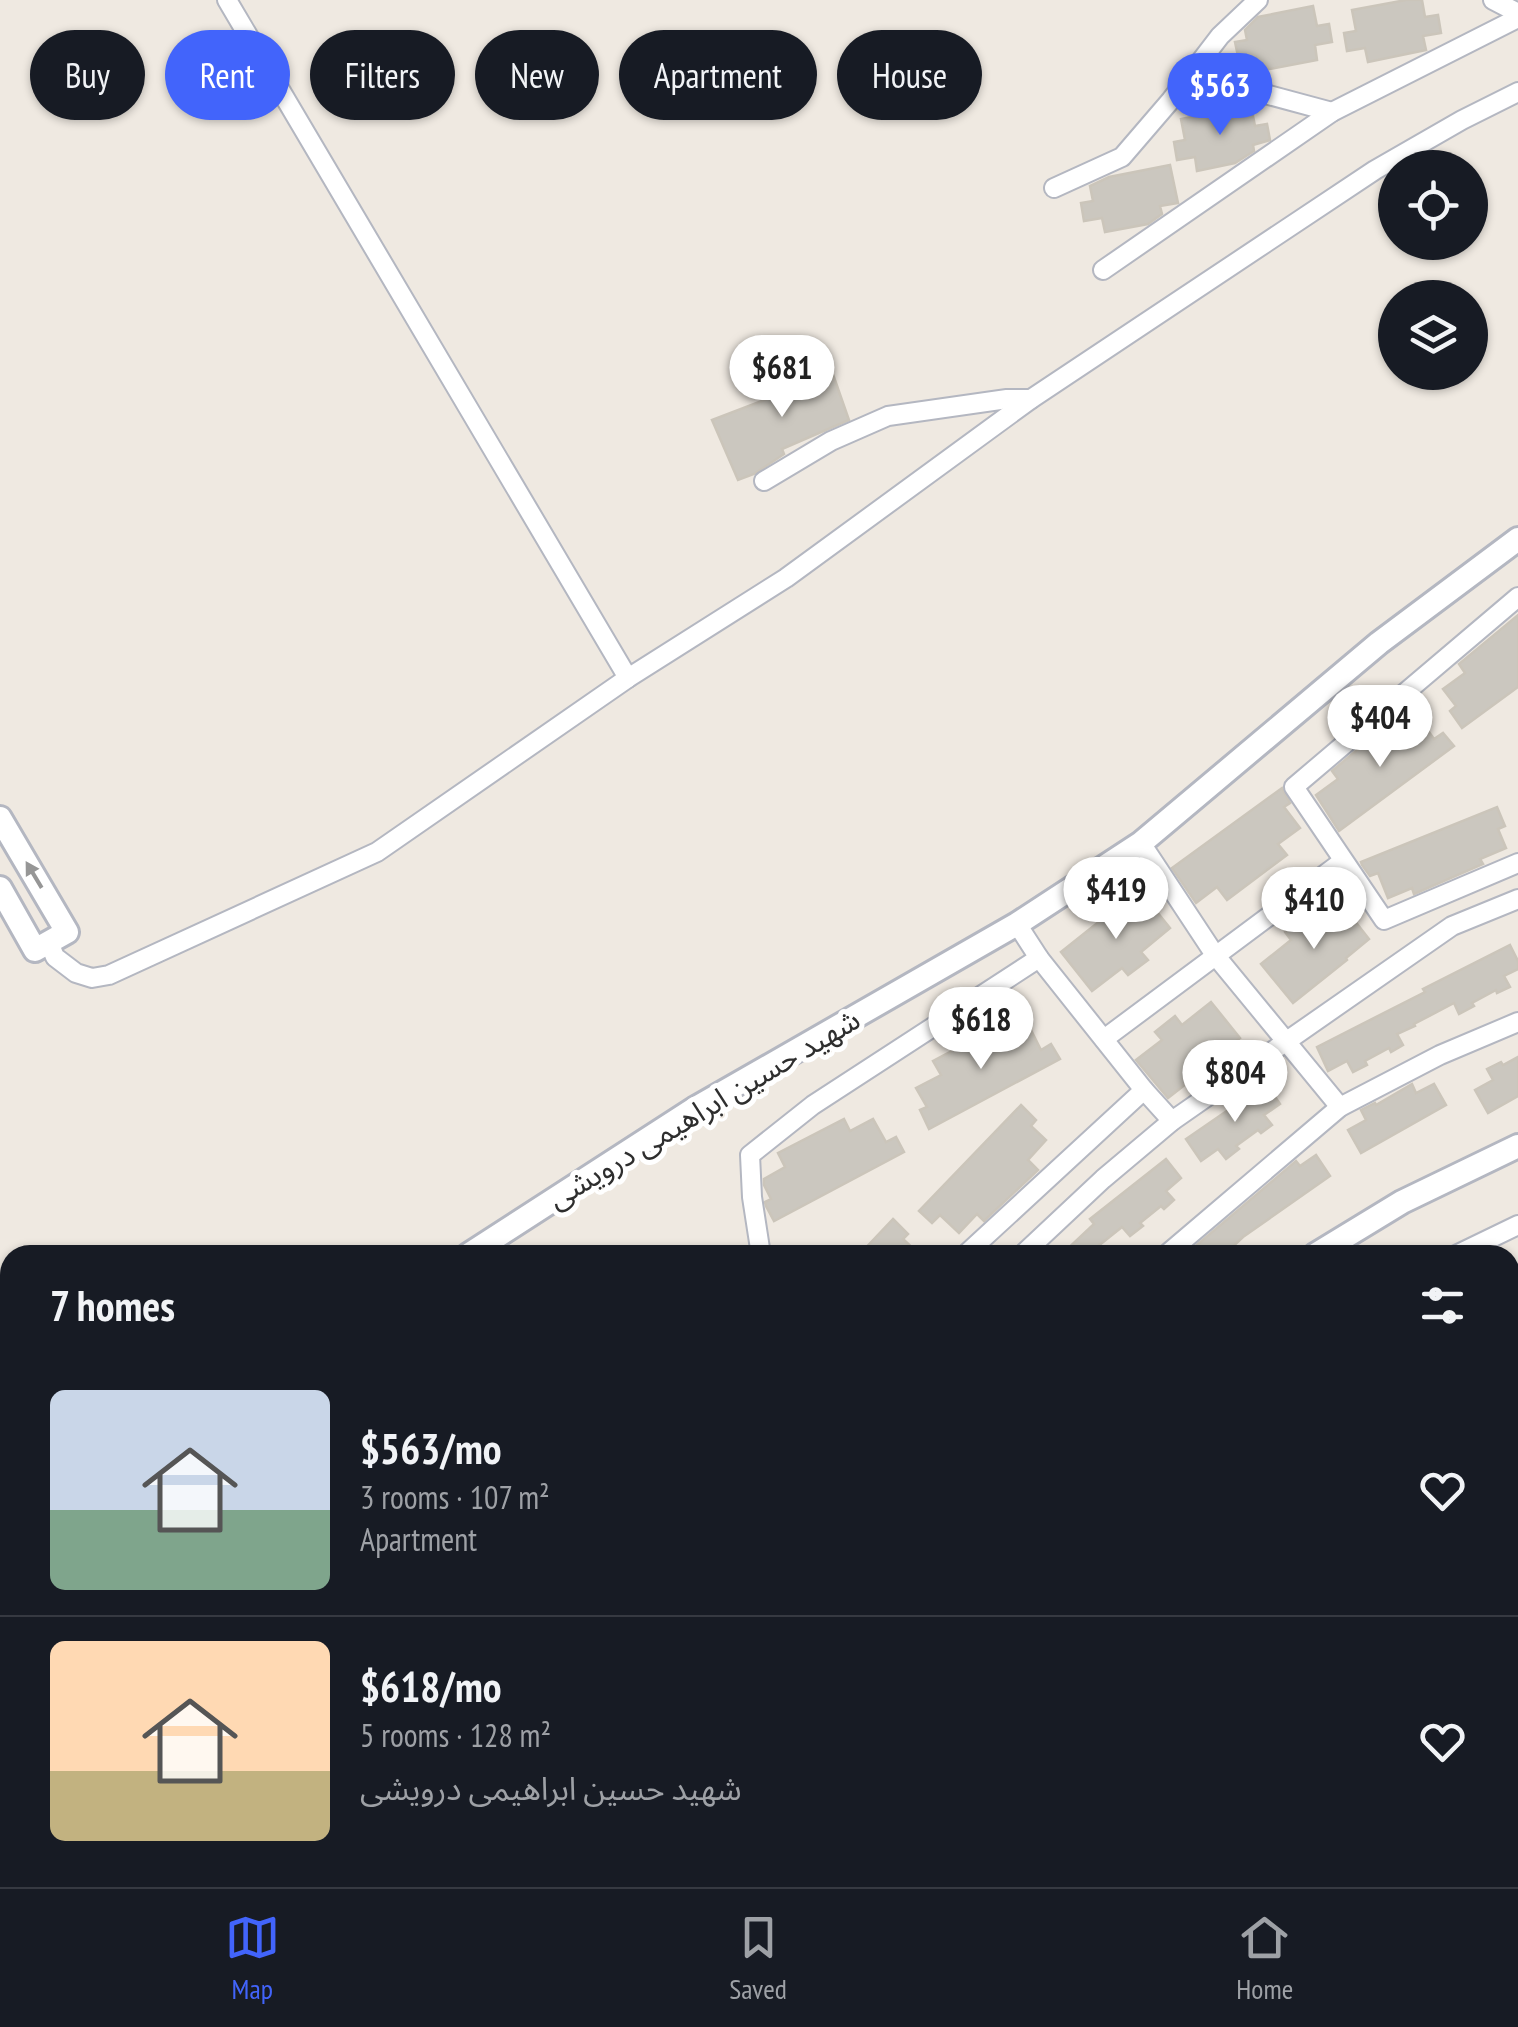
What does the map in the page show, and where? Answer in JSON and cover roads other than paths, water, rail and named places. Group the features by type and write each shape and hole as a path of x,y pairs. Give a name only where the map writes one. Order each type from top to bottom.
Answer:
{"street":[{"path":"227,0 628,678"},
{"path":"1054,188 1122,157 1220,36 1258,0"},
{"path":"1494,0 1518,15"},
{"path":"1103,270 1332,112 1518,15"},
{"path":"1191,74 1332,112"},
{"path":"49,942 56,957 76,973 92,978 108,975 377,852 628,678 786,578 1031,400 1375,170 1518,92"},
{"path":"764,482 831,440 888,416 1007,399 1031,400"},
{"name":"شهید حسین ابراهیمی درویشی","path":"483,1245 694,1109 1016,924 1142,843 1378,643 1518,538"},
{"path":"1518,597 1294,787 1384,920 1518,862"},
{"path":"0,818 66,932 35,950 0,888"},
{"path":"1142,843 1215,955 1340,1107"},
{"path":"1104,1038 1343,860"},
{"path":"1033,1245 1172,1121 1452,926 1518,900"},
{"path":"1016,924 1039,958 1172,1121"},
{"path":"759,1245 750,1155 814,1105 1039,958"},
{"path":"1178,1245 1340,1107 1440,1054 1518,1022"},
{"path":"975,1245 1144,1090"},
{"path":"1331,1245 1402,1202 1518,1146"},
{"path":"1477,1245 1518,1225"}]}
